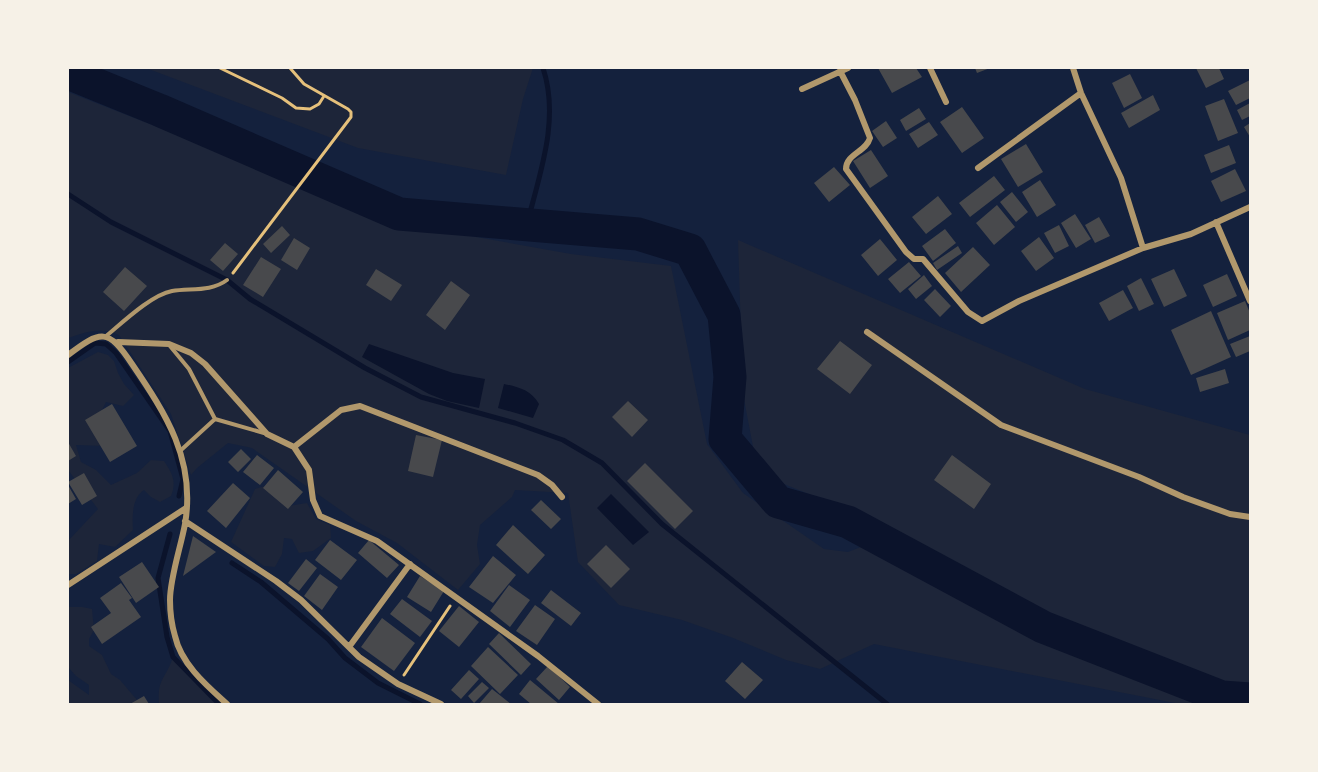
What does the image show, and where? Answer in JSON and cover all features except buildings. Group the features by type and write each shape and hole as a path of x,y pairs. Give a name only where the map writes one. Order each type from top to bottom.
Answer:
{"street":[{"path":"802,89 848,68"},
{"path":"930,68 946,102"},
{"path":"1073,68 1081,93 1121,178 1143,248"},
{"path":"840,71 855,100 870,138 866,147 848,160 846,169 906,252 914,259 923,259 976,318 982,321 1020,301 1143,248 1191,234 1251,207"},
{"path":"978,168 1081,93"},
{"path":"1216,222 1251,301"},
{"path":"867,332 1001,425 1230,514 1251,517"},
{"path":"68,355 88,340 105,337 118,342 169,344 191,353 205,364 267,434 294,447 309,470 313,500 320,516 377,541 538,656 598,705"},
{"path":"118,342 172,428 188,480 185,522 170,600 175,637 184,658 209,688 227,705"},
{"path":"294,447 341,410 360,406 531,471 552,485 562,497"},
{"path":"68,585 186,508"},
{"path":"185,522 276,580 301,600 359,657 398,684 441,705"},
{"path":"349,646 410,564"}],"lane":[{"path":"105,337 138,309 170,291 205,289 228,279"},
{"path":"169,344 189,369 215,419 267,434"},
{"path":"180,452 215,419"}],"path":[{"path":"220,68 282,98 296,108 310,109 319,104 324,96"},
{"path":"228,279 323,157 352,115 348,109 304,84 290,68"},
{"path":"398,684 456,597"}],"shaded area":[{"path":"146,68 533,68 523,99 506,175 358,148"},
{"path":"68,92 196,142 382,220 571,254 671,266 707,444 743,493 824,549 848,552 861,547 868,518 779,482 754,452 743,394 738,240 1085,389 1250,435 1250,704 1180,704 874,644 820,669 786,660 682,620 619,605 578,562 568,493 515,490 512,497 480,525 477,545 480,564 458,590 397,543 356,521 252,448 228,443 191,475 171,414 119,335 100,330 68,338"},
{"path":"369,344 453,373 485,379 479,408 447,401 429,394 362,357"},
{"path":"98,352 108,355 114,361 124,384 134,395 123,406 106,402 102,410 105,446 76,445 81,462 96,470 111,485 137,473 151,460 164,461 171,473 174,486 171,496 160,502 144,490 140,493 135,502 133,530 115,547 99,544 97,561 76,574 68,574 68,541 98,509 68,470 68,368"},
{"path":"504,384 524,390 536,399 539,404 533,418 498,408"},
{"path":"265,486 288,506 307,503 316,519 330,525 331,538 313,551 299,553 292,539 284,538 282,554 275,567 264,566 231,542 255,489"},
{"path":"611,494 649,532 633,545 597,508"},
{"path":"68,607 92,609 94,630 89,639 89,646 102,655 111,674 120,680 137,700 136,704 68,704 68,680 89,695 89,685 68,667"},
{"path":"173,657 219,704 159,704 159,689"}],"waterway":[{"path":"527,224 542,166 549,126 548,87 543,68"},
{"path":"68,73 399,214 638,234 690,250 724,315 730,377 725,439 778,502 848,522 1043,627 1222,697 1250,699"},
{"path":"68,194 111,222 227,280 250,299 365,368 421,397 515,423 563,440 602,463 662,524 887,704"},
{"path":"68,362 95,343 106,344 116,353 170,431 183,479 179,496"},
{"path":"170,534 158,578 167,637 173,657 219,704"},
{"path":"232,563 261,582 328,639 345,658 378,683 420,704"}]}
